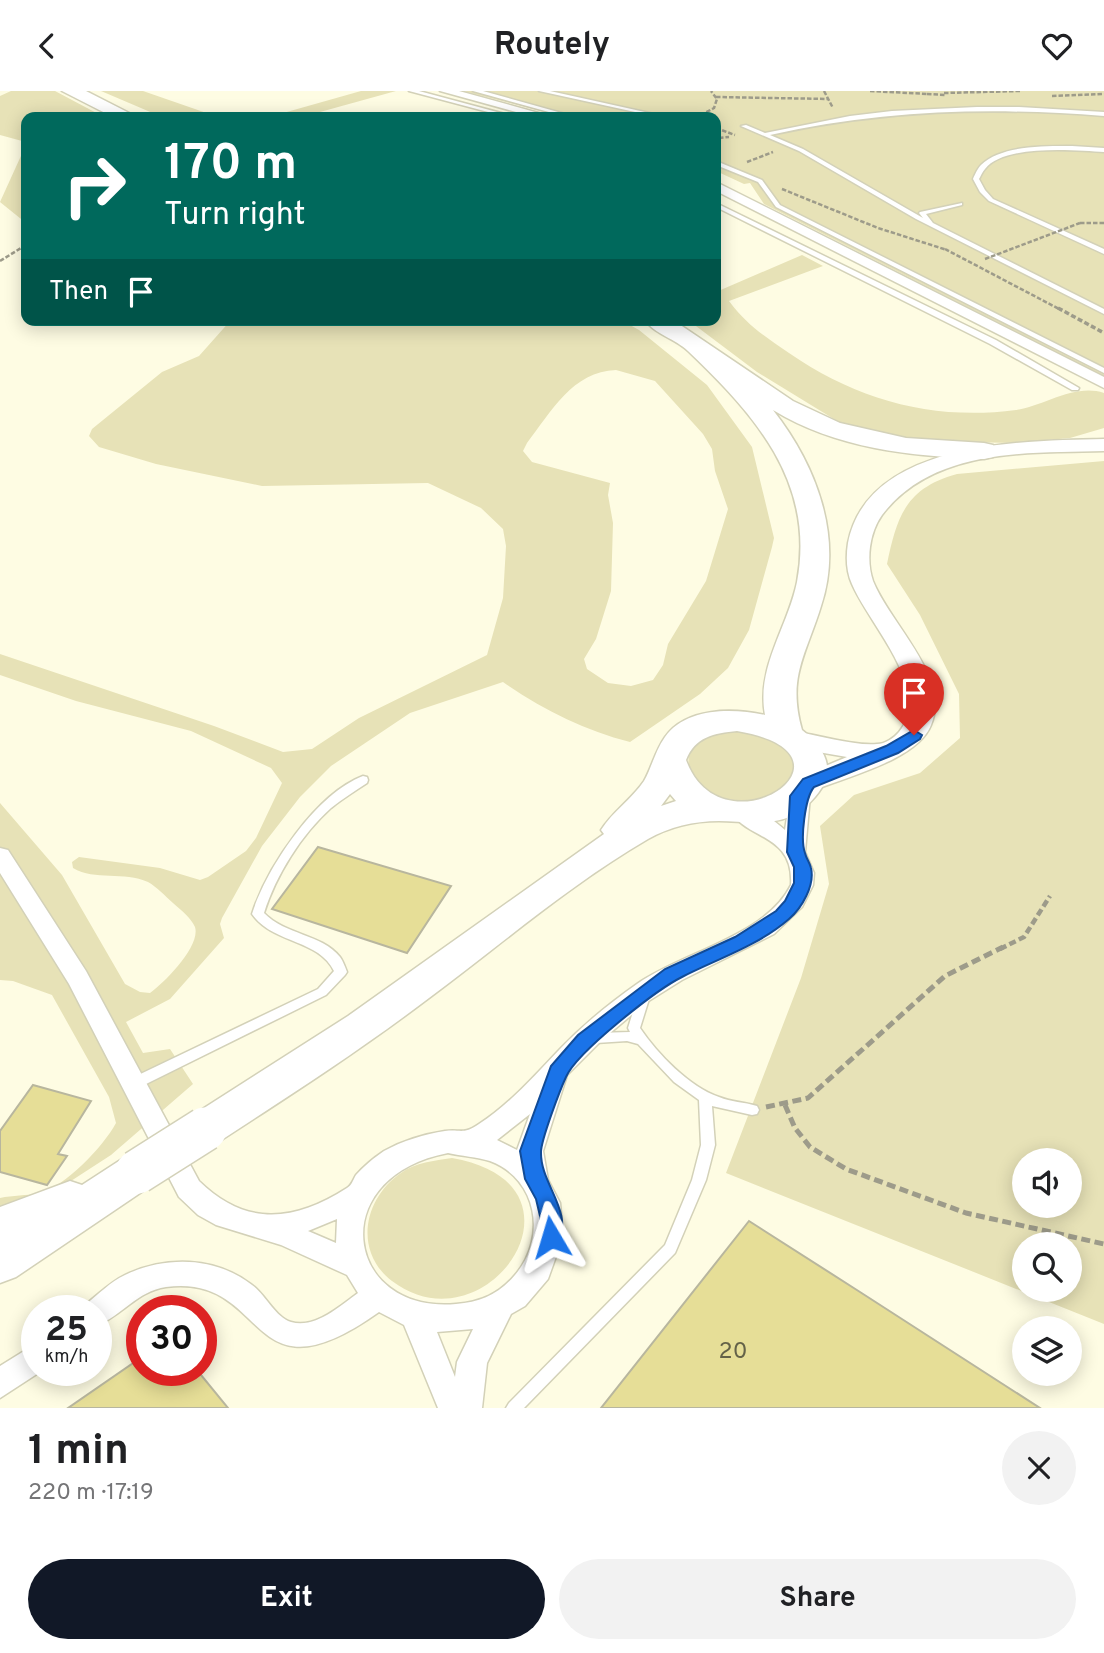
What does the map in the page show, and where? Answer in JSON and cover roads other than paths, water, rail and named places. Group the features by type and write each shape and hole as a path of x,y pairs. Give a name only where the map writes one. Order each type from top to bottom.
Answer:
{"highway":[{"path":"71,91 117,112"},
{"path":"665,326 783,406 830,429 889,444 984,451"},
{"path":"0,1263 372,1020 593,857 656,820 689,810 774,809 804,789 811,766 792,737 776,698 785,654 808,602 813,577 812,520 802,479 791,453 760,405 738,381 699,349"},
{"path":"593,857 648,800 680,739 694,728 714,721 745,700 785,654"},
{"path":"714,721 746,720 792,737"},
{"path":"670,761 676,780 683,789 705,804 730,811"},
{"path":"0,1227 137,1172"}],"street":[{"path":"446,91 528,112"},
{"path":"721,189 1104,383"},
{"path":"795,852 804,789 903,744 914,735 921,723 922,692 895,636 873,605 861,580 861,532 887,494 904,481 934,466 984,451 1101,444"},
{"path":"792,737 877,754"},
{"path":"469,1143 496,1130 558,1071 584,1041 645,993 672,974 741,942 782,915 792,905 802,883 803,867 795,852 730,811"},
{"path":"0,856 32,901 135,1083 189,1189 204,1205 223,1217 268,1229 354,1265"},
{"path":"535,1179 530,1151 558,1071"},
{"path":"268,1229 311,1218 359,1195 387,1164 405,1153 448,1142 469,1143 495,1149 518,1162 535,1179 545,1197 551,1216 551,1237 545,1257 534,1276 500,1306 472,1362 467,1408"},
{"path":"359,1195 348,1230 354,1265 377,1296 395,1308 415,1316 458,1319 500,1306"},
{"path":"112,1301 135,1284 167,1274 206,1276 224,1282 252,1303 275,1331 300,1336 326,1332 377,1296"},
{"path":"415,1316 453,1408"},
{"path":"0,1384 21,1369"}],"lane":[{"path":"412,91 494,112"},
{"path":"476,91 554,112"},
{"path":"542,91 641,112"},
{"path":"765,135 804,125 915,111 1032,108 1104,114"},
{"path":"915,111 939,114"},
{"path":"744,126 801,150 938,228 1104,312"},
{"path":"1104,151 1054,148 1013,153 986,162 976,179 991,200 1104,252"},
{"path":"721,165 760,181 778,206 1104,370"},
{"path":"938,228 922,213 960,204"},
{"path":"721,207 993,342 1075,388"},
{"path":"993,342 1011,337"},
{"path":"135,1083 322,992 341,972 338,962 326,952 276,932 264,923 258,914 261,902 294,846 320,813 363,780"},
{"path":"645,993 634,1028 641,1040 695,1093 752,1110"},
{"path":"584,1041 608,1035 641,1040"},
{"path":"514,1408 670,1248 692,1201 708,1145 705,1097"}]}
